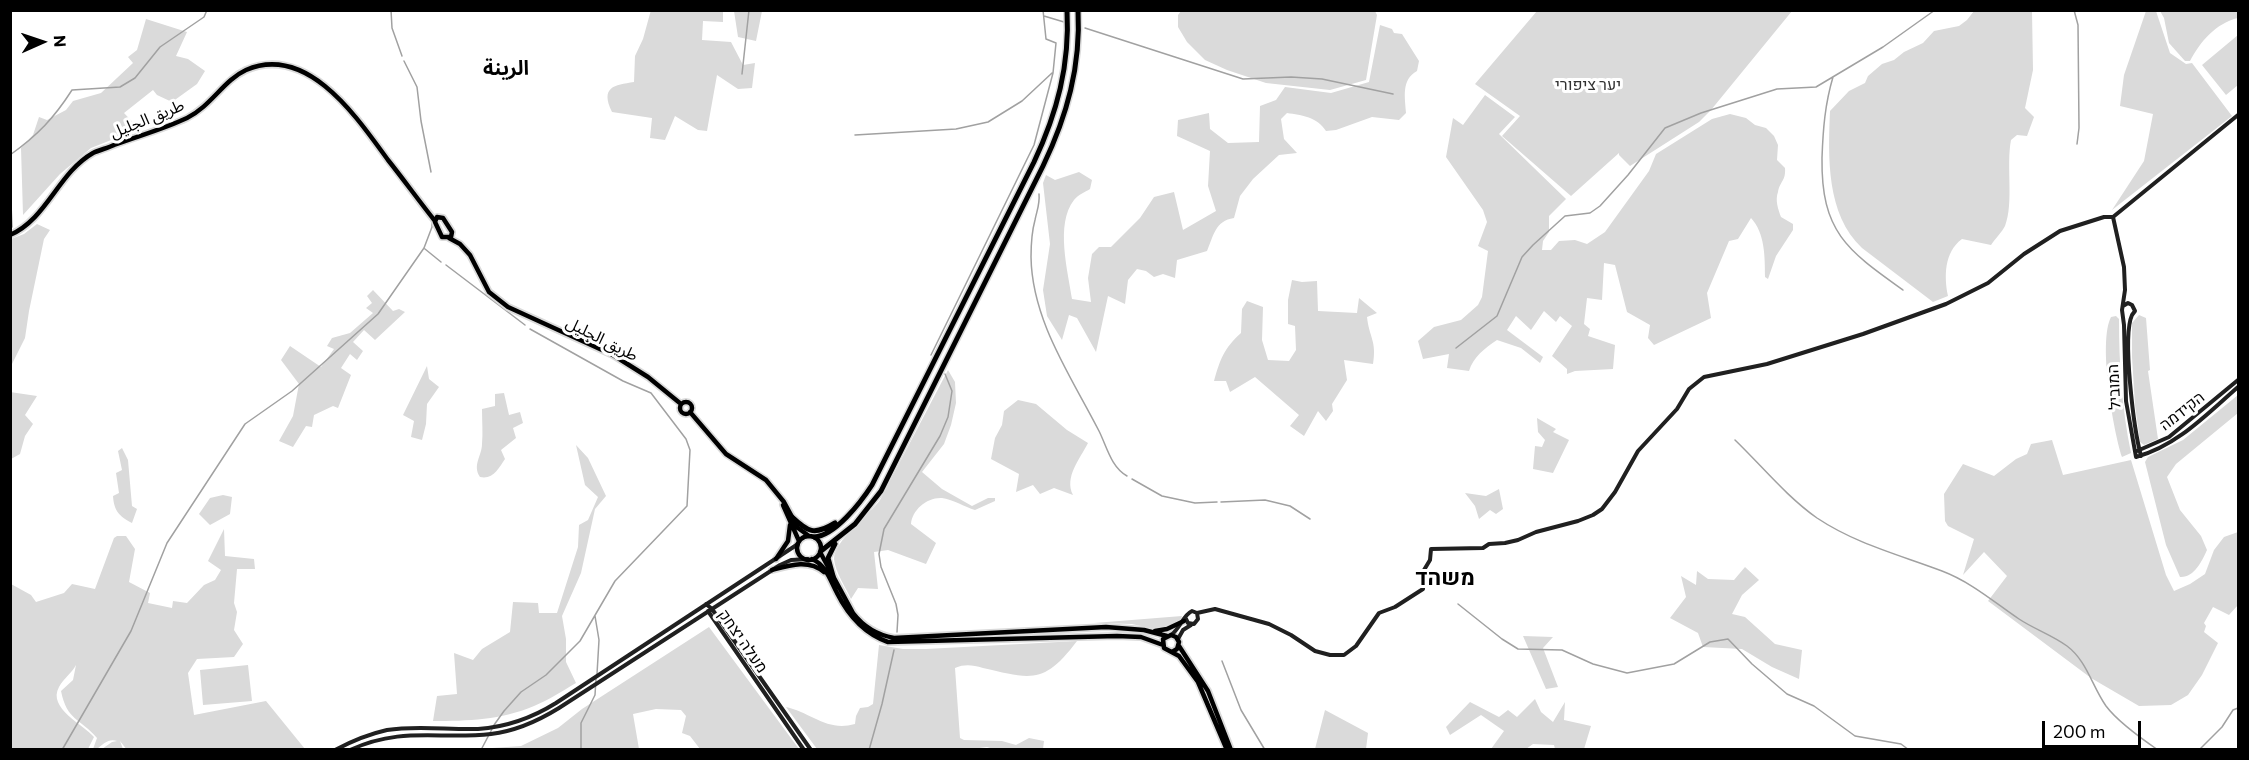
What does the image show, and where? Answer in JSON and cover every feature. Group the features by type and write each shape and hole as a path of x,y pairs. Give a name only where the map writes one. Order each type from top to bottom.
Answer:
{"highway":[{"path":"812,536 826,535 862,500 875,479 1043,142 1055,112 1064,73 1067,10"},
{"path":"821,552 869,509 881,491 1053,146 1065,115 1075,75 1078,10"},
{"path":"790,518 804,528 816,531 827,528 844,518"},
{"path":"830,575 828,558 838,539"}],"main road":[{"name":"طريق الجليل","path":"10,235 30,224 68,174 93,153 186,118 208,104 239,74 261,66 288,67 325,85 349,108 427,211 436,219"},
{"path":"443,218 451,236 442,237 436,219 443,218"},
{"name":"طريق الجليل","path":"451,236 471,253 489,292 508,307 613,355 648,377 681,404 682,412 690,412 726,454 766,480 778,495 790,518"},
{"path":"790,518 798,528 820,543 821,552 841,602 855,621 873,635 888,642 1117,636 1141,637 1163,645"},
{"path":"790,518 800,554 822,565 857,618 876,632 894,638 1106,627 1152,631 1178,639 1179,646 1208,691 1232,750"},
{"path":"776,559 789,537 790,518"},
{"path":"798,543 804,537 812,536"},
{"path":"810,559 821,552"},
{"path":"772,570 806,564 819,567 830,575"},
{"path":"1152,631 1167,629 1185,620"},
{"path":"1169,635 1163,639 1163,645 1166,650 1172,651 1186,664 1198,682 1227,750"},
{"path":"1172,651 1179,646"}],"street":[{"path":"1169,635 1190,612 1197,614 1215,609 1269,624 1315,651 1330,655 1344,655 1356,646 1379,613 1395,607 1423,589 1424,570 1430,560 1431,549 1483,548 1495,543 1505,543 1587,518 1602,509 1615,492 1638,451 1677,410 1689,389 1704,377 1767,364 1863,334 1946,304 1988,283 2024,254 2060,231 2104,217 2113,217 2238,115"},
{"path":"2113,217 2121,250 2126,290 2134,310 2132,315 2127,316 2123,314 2126,290"},
{"path":"2123,306 2132,304"},
{"name":"המוביל","path":"2123,314 2127,409 2138,454"},
{"name":"המוביל","path":"2132,315 2129,337 2131,397 2138,454"},
{"name":"הקידמה","path":"2138,454 2169,437 2238,380"},
{"name":"הקידמה","path":"2138,454 2174,440 2238,387"},
{"path":"335,750 362,737 386,730 420,727 482,728 504,726 525,719 556,703 798,543"},
{"path":"350,750 394,736 483,735 505,732 527,725 560,708 772,570 788,561 810,559"},
{"path":"694,621 706,618 718,622 718,610 725,600"},
{"name":"מעלה יצחק","path":"706,604 804,750"},
{"path":"1178,639 1183,630 1198,619 1197,614"},
{"path":"1185,620 1193,624"},
{"name":"מעלה יצחק","path":"718,622 811,750"}],"green space":[{"path":"651,10 723,11 723,22 703,21 702,40 731,42 743,65 755,63 752,88 738,89 717,75 707,131 698,130 675,116 665,140 650,138 652,118 612,112 608,92 620,84 634,82 635,56 643,39"},
{"path":"734,11 762,11 756,41 738,37"},
{"path":"1181,11 1375,11 1377,15 1366,80 1330,90 1266,83 1227,70 1205,60 1187,42 1178,27 1178,15"},
{"name":"יער ציפורי","path":"1537,11 1792,11 1699,122 1630,166 1619,153 1571,196 1502,136 1520,116 1475,84"},
{"path":"1974,11 2032,11 2033,70 2025,108 2034,117 2027,136 2017,135 2011,140 2010,196 2005,226 1991,245 1962,239 1956,244 1947,265 1948,296 1933,302 1862,248 1850,234 1842,219 1832,184 1829,147 1830,111 1849,91 1865,83 1868,76 1882,64 1894,60 1904,52 1923,43 1934,31 1959,26"},
{"path":"2146,11 2156,11 2170,53 2186,64 2192,63 2232,116 2112,210 2144,161 2153,114 2120,106 2124,75"},
{"path":"2160,11 2238,11 2238,18 2216,29 2204,40 2190,61 2185,61 2169,43 2164,18"},
{"path":"146,19 187,32 176,56 188,59 205,71 197,84 172,102 157,95 153,90 124,113 139,129 91,148 60,174 23,215 21,148 33,135 39,117 47,120 66,110 73,101 101,93 133,63 128,57 137,50"},
{"path":"1380,25 1392,29 1394,33 1402,34 1419,61 1417,71 1406,84 1406,113 1399,120 1372,117 1336,130 1326,131 1314,120 1287,113 1281,119 1284,139 1297,153 1279,155 1253,179 1240,196 1234,218 1219,226 1207,251 1177,260 1175,278 1163,274 1154,277 1146,271 1137,269 1128,280 1125,304 1108,296 1096,352 1077,318 1069,315 1062,340 1047,316 1043,290 1050,244 1043,183 1046,175 1055,180 1079,172 1092,180 1090,189 1076,198 1068,210 1064,234 1072,299 1091,302 1088,278 1092,254 1099,247 1111,247 1140,218 1154,197 1174,192 1183,230 1216,211 1208,186 1210,151 1177,136 1178,120 1209,113 1210,129 1228,143 1259,142 1260,106 1276,100 1285,87 1331,93 1369,82"},
{"path":"2238,35 2238,85 2226,95 2202,65"},
{"path":"1485,95 1515,117 1499,134 1566,199 1549,216 1549,232 1543,241 1542,250 1551,250 1559,241 1575,240 1587,244 1605,232 1649,171 1656,154 1712,119 1730,114 1746,118 1755,125 1766,128 1774,136 1778,145 1777,160 1785,168 1785,176 1777,195 1778,208 1781,217 1793,224 1793,230 1776,256 1768,279 1765,277 1762,238 1751,218 1738,239 1729,241 1707,293 1711,318 1654,345 1648,338 1650,325 1627,312 1615,265 1604,263 1602,300 1587,298 1584,324 1590,329 1588,336 1615,345 1613,369 1575,371 1567,374 1567,369 1552,356 1572,326 1560,316 1556,322 1544,311 1531,330 1516,316 1507,330 1543,357 1540,363 1521,348 1497,340 1476,357 1469,371 1447,368 1449,354 1423,359 1418,341 1434,327 1461,320 1478,305 1482,297 1488,251 1478,246 1487,222 1483,210 1446,157 1453,118 1463,125"},
{"path":"37,224 50,230 44,239 25,338 12,364 11,239 24,234"},
{"path":"1292,280 1317,281 1318,311 1357,313 1359,298 1377,313 1367,317 1373,344 1373,364 1344,360 1347,380 1332,404 1333,411 1326,421 1318,411 1304,436 1290,426 1299,415 1255,377 1230,392 1226,381 1214,381 1223,355 1241,333 1242,309 1247,301 1263,307 1262,340 1268,360 1289,361 1296,350 1295,326 1288,324 1288,300"},
{"path":"373,290 393,311 399,309 405,312 375,340 364,330 353,342 363,351 357,360 350,354 341,368 351,375 338,408 333,406 314,415 312,427 306,426 293,447 279,441 293,416 299,384 281,360 290,346 321,367 334,349 327,346 332,338 350,333 373,313 366,308 372,303 367,296"},
{"path":"2139,315 2146,318 2150,370 2148,371 2158,439 2144,445 2140,442 2132,357 2132,323"},
{"path":"2116,316 2119,319 2122,387 2131,453 2122,457 2111,407 2106,365 2107,329 2111,317"},
{"path":"427,366 429,379 439,387 427,404 422,440 411,437 414,421 403,415"},
{"path":"948,370 955,382 956,403 951,425 944,444 922,472 942,489 972,506 988,498 995,498 995,501 975,510 942,498 936,498 921,505 914,514 911,524 936,543 926,564 888,550 874,552 878,589 858,588 851,599 836,569 834,559 836,552 846,536 880,500"},
{"path":"10,392 37,396 25,415 33,424 25,436 20,454 11,459"},
{"path":"504,393 509,415 520,412 523,423 513,428 516,438 501,450 505,459 498,469 489,477 480,477 477,464 482,448 482,409 495,406 495,394"},
{"path":"2238,395 2238,413 2176,464 2167,477 2180,510 2201,536 2207,550 2193,572 2180,577 2166,545 2145,462 2148,457 2183,440"},
{"path":"1018,400 1036,404 1067,430 1088,443 1072,475 1070,482 1073,495 1054,488 1040,494 1033,485 1016,492 1019,474 991,459 1004,411"},
{"path":"1537,418 1556,429 1553,432 1569,440 1553,473 1533,469 1535,446 1542,447 1545,440 1538,432"},
{"path":"2052,440 2063,475 2131,460 2166,575 2174,591 2205,574 2214,550 2224,537 2238,532 2238,605 2229,615 2213,607 2204,623 2206,626 2204,632 2218,643 2202,675 2188,695 2171,705 2139,706 2091,678 1988,601 2007,576 1984,552 1963,575 1974,539 1948,526 1945,521 1944,494 1963,464 1994,476 2016,459 2027,454 2031,444"},
{"path":"576,445 588,458 606,496 595,509 581,573 562,616 566,639 566,662 576,683 540,704 522,711 472,720 433,721 437,696 457,694 454,653 473,660 482,649 510,632 513,602 538,603 539,613 557,613 578,547 579,525 588,520 598,497 585,485"},
{"path":"122,448 128,460 132,506 137,509 132,523 118,512 113,496 119,493 116,473 122,470 118,451"},
{"path":"1499,489 1503,509 1496,514 1490,510 1479,519 1475,506 1465,493 1486,496"},
{"path":"223,495 232,497 230,514 210,525 199,514 210,498"},
{"path":"224,529 225,556 254,559 255,569 237,569 234,603 237,612 234,630 243,644 234,657 197,659 188,673 194,715 266,701 305,749 127,750 120,741 123,749 102,749 117,741 111,740 93,749 97,738 71,714 61,691 73,680 76,665 59,687 58,702 68,715 94,737 88,749 11,749 11,584 31,595 36,602 64,593 72,584 95,589 114,538 126,536 135,549 129,582 150,593 148,603 172,608 173,601 187,603 204,585 215,580 221,570 208,561"},
{"path":"1745,567 1759,580 1742,595 1732,614 1745,617 1775,644 1802,650 1799,679 1772,667 1742,649 1703,647 1698,633 1670,618 1686,597 1681,576 1696,585 1697,571 1708,579 1734,580"},
{"path":"1182,616 1180,621 1167,627 1154,629 1132,624 1094,623"},
{"path":"709,627 799,749 700,749 690,736 682,733 686,716 681,710 656,709 633,714 639,749 478,749 521,746 558,728 582,709"},
{"path":"1523,636 1553,637 1543,648 1558,687 1546,689"},
{"path":"1077,641 1055,665 1036,675 1013,675 972,666 955,668 960,738 1002,741 1016,745 1029,738 1044,741 1043,749 997,750 987,747 964,750 817,749 786,707 836,726 855,724 860,708 873,704 879,645 903,649 926,649"},
{"path":"248,665 252,701 203,705 200,670"},
{"path":"1535,699 1541,712 1553,722 1565,702 1564,720 1591,726 1584,749 1555,749 1554,745 1533,744 1526,749 1491,749 1504,731 1481,715 1450,735 1446,727 1470,702 1499,717 1508,710 1517,717"},
{"path":"1325,710 1368,733 1366,749 1315,749"}],"waterway":[{"path":"10,155 45,125 72,90 120,87 135,78 160,47 204,17 207,10"},
{"path":"391,10 392,28 402,56"},
{"path":"742,74 749,10"},
{"path":"931,355 1034,145 1053,73 1056,43 1046,39 1043,10"},
{"path":"1456,348 1497,316 1522,257 1533,245 1565,216 1590,213 1600,206 1665,128 1701,113 1777,89 1816,87 1883,47 1935,10"},
{"path":"2074,10 2078,25 2079,128 2077,144"},
{"path":"1044,16 1064,22"},
{"path":"1085,28 1243,79 1291,77 1322,79 1393,94"},
{"path":"404,61 417,87 431,172"},
{"path":"855,135 956,129 988,122 1022,101 1052,73"},
{"path":"1833,77 1826,107 1822,147 1826,204 1832,222 1852,250 1903,290"},
{"path":"10,181 12,227"},
{"path":"1039,194 1032,233 1031,257 1038,303 1065,369 1110,456 1127,476"},
{"path":"62,750 131,631 167,543 245,424 292,391 378,314 424,248 432,221"},
{"path":"425,249 441,262"},
{"path":"446,265 525,325"},
{"path":"494,725 521,692 546,675 580,641 615,581 687,506 690,450 686,439 651,393 623,381 530,329"},
{"path":"897,632 896,604 881,567 879,554 884,529 940,436 948,417 952,391 945,374"},
{"path":"1735,440 1785,491 1817,518 1863,542 1953,576 2025,623 2067,646 2080,659 2111,712 2130,730 2158,750"},
{"path":"1132,479 1162,496 1195,503 1217,502"},
{"path":"1221,502 1265,500 1290,506 1310,519"},
{"path":"1458,604 1518,649 1562,650 1593,664 1627,673 1674,664 1710,642 1728,639 1752,664 1787,694 1814,706 1855,736 1901,744 1909,750"},
{"path":"595,616 599,640 597,674"},
{"path":"869,750 894,650"},
{"path":"1222,661 1241,710 1265,750"},
{"path":"581,750 581,723 595,695 596,679"},
{"path":"2199,750 2222,727 2233,710 2238,708"},
{"path":"481,750 492,729"}],"district":[{"name":"الرينة","path":"506,68"},
{"name":"משהד","path":"1445,578"}]}
